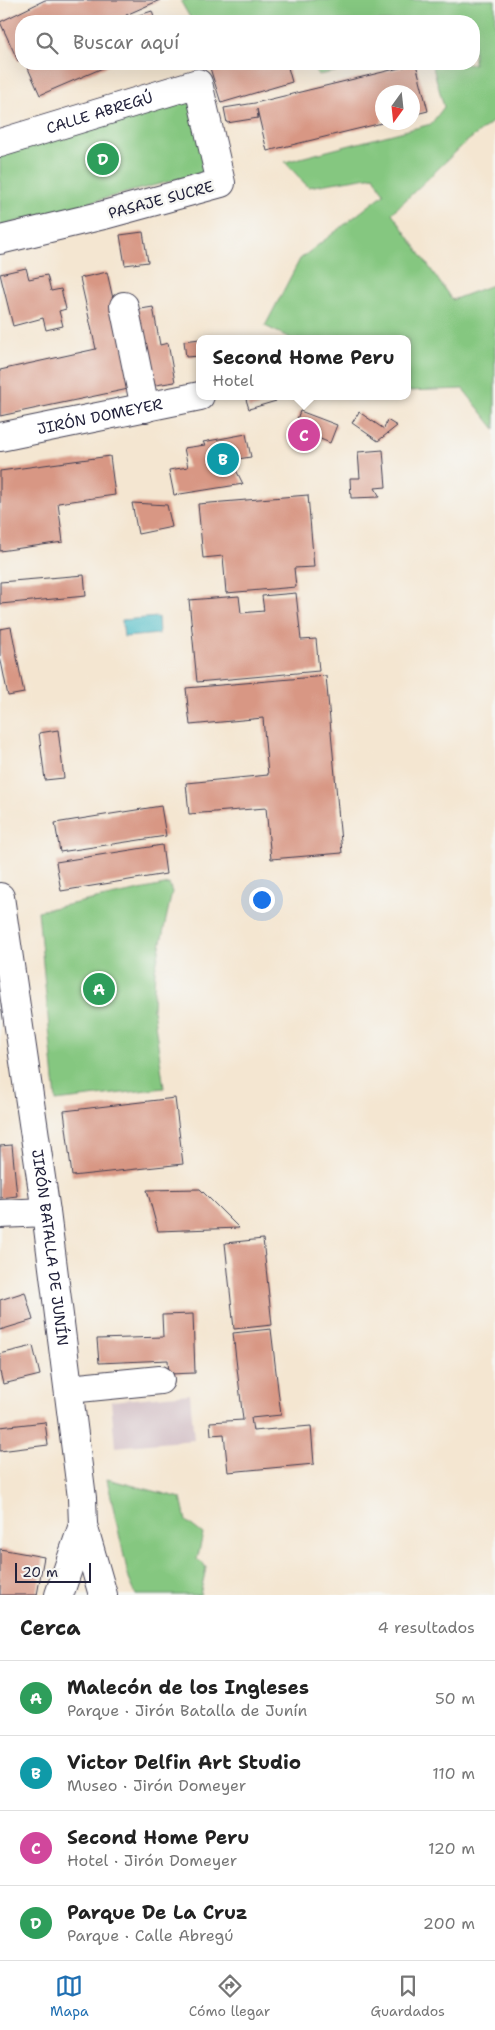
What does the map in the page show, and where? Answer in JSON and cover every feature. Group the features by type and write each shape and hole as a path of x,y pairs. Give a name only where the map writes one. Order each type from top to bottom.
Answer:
{"street":[{"name":"CALLE ABREGÚ","path":"0,143 198,83"},
{"name":"PASAJE SUCRE","path":"0,240 104,215 221,183 198,83"},
{"path":"124,306 145,408"},
{"name":"JIRÓN DOMEYER","path":"0,437 196,397"},
{"name":"JIRÓN BATALLA DE JUNÍN","path":"0,897 46,1212 82,1498 83,1525 60,1595"},
{"path":"0,1214 46,1212"},
{"path":"69,1389 160,1380"},
{"path":"83,1525 103,1595"}],"shaded area":[{"path":"190,1394 194,1440 115,1447 111,1401"}],"green space":[{"path":"184,0 495,0 495,120 465,143 392,213 452,300 495,284 495,429 463,389 411,391 411,335 284,335 265,326 300,259 384,194 374,176 308,187 285,162 408,130 420,130 420,127 431,124 444,107 434,70 480,70 480,15 189,15 181,2"},
{"path":"315,70 346,70 318,75"},
{"path":"189,90 209,171 0,226 0,146"},
{"path":"169,884 172,892 155,970 153,1009 164,1088 56,1101 38,911"},
{"path":"107,1479 181,1498 186,1521 203,1534 197,1560 203,1563 206,1568 200,1595 136,1595 129,1579"}],"water":[{"path":"158,617 159,634 124,637 122,620"}],"building":[{"path":"45,0 160,0 126,15 15,15 15,54 0,22"},
{"path":"152,11 153,15 140,15"},
{"path":"29,70 98,70 40,95"},
{"path":"211,70 289,70 292,82 221,103"},
{"path":"391,70 418,70 428,111 420,113 420,85 375,85 375,125 267,151 257,109 258,118 227,123 224,108 255,103"},
{"path":"143,232 148,262 125,265 120,235"},
{"path":"26,268 29,279 47,275 51,291 61,289 66,309 59,311 63,326 46,330 43,318 13,326 0,274"},
{"path":"107,272 133,388 0,416 0,370 96,349 80,278"},
{"path":"153,307 160,345 168,343 175,382 149,386 135,310"},
{"path":"196,340 196,356 186,357 184,341"},
{"path":"246,400 276,401 249,409"},
{"path":"300,411 337,425 330,443 294,428"},
{"path":"359,412 384,429 387,420 397,426 378,441 352,423"},
{"path":"246,434 251,457 231,460 243,484 174,495 169,470 188,467 184,448 205,445 203,442"},
{"path":"383,450 386,487 375,488 380,497 351,498 350,478 360,478 358,452"},
{"path":"110,456 115,495 58,503 63,542 0,551 0,471"},
{"path":"308,495 314,567 294,568 296,587 226,593 223,556 203,558 198,504"},
{"path":"132,503 167,505 172,527 138,534"},
{"path":"84,575 86,596 0,604 0,582"},
{"path":"296,593 301,640 316,639 319,671 197,682 189,600 239,596 241,613 264,611 262,596"},
{"path":"11,627 24,693 8,696 0,656 0,629"},
{"path":"326,676 342,853 271,859 266,808 189,814 186,783 268,775 263,718 190,725 186,688"},
{"path":"58,730 64,778 45,780 39,733"},
{"path":"161,806 166,836 60,852 55,823"},
{"path":"162,845 166,874 61,891 56,862"},
{"path":"175,1098 183,1164 72,1176 64,1111"},
{"path":"12,1145 17,1196 0,1198 0,1146"},
{"path":"200,1189 239,1228 158,1231 147,1190"},
{"path":"263,1239 272,1325 234,1329 225,1243"},
{"path":"25,1292 33,1320 0,1330 0,1300"},
{"path":"193,1314 195,1373 169,1374 168,1360 99,1363 97,1339 163,1337 162,1315"},
{"path":"271,1329 281,1415 251,1418 253,1431 311,1426 314,1464 228,1472 224,1434 211,1435 210,1422 243,1420 233,1333"},
{"path":"33,1346 40,1375 3,1384 0,1372 0,1354"},
{"path":"45,1422 48,1445 0,1451 0,1427"},
{"path":"0,1549 44,1557 37,1595 0,1595"}],"place":[{"name":"Parque De La Cruz","path":"103,159"},
{"name":"Second Home Peru","path":"304,435"},
{"name":"Victor Delfin Art Studio","path":"223,459"},
{"name":"Malecón de los Ingleses","path":"99,989"}]}
